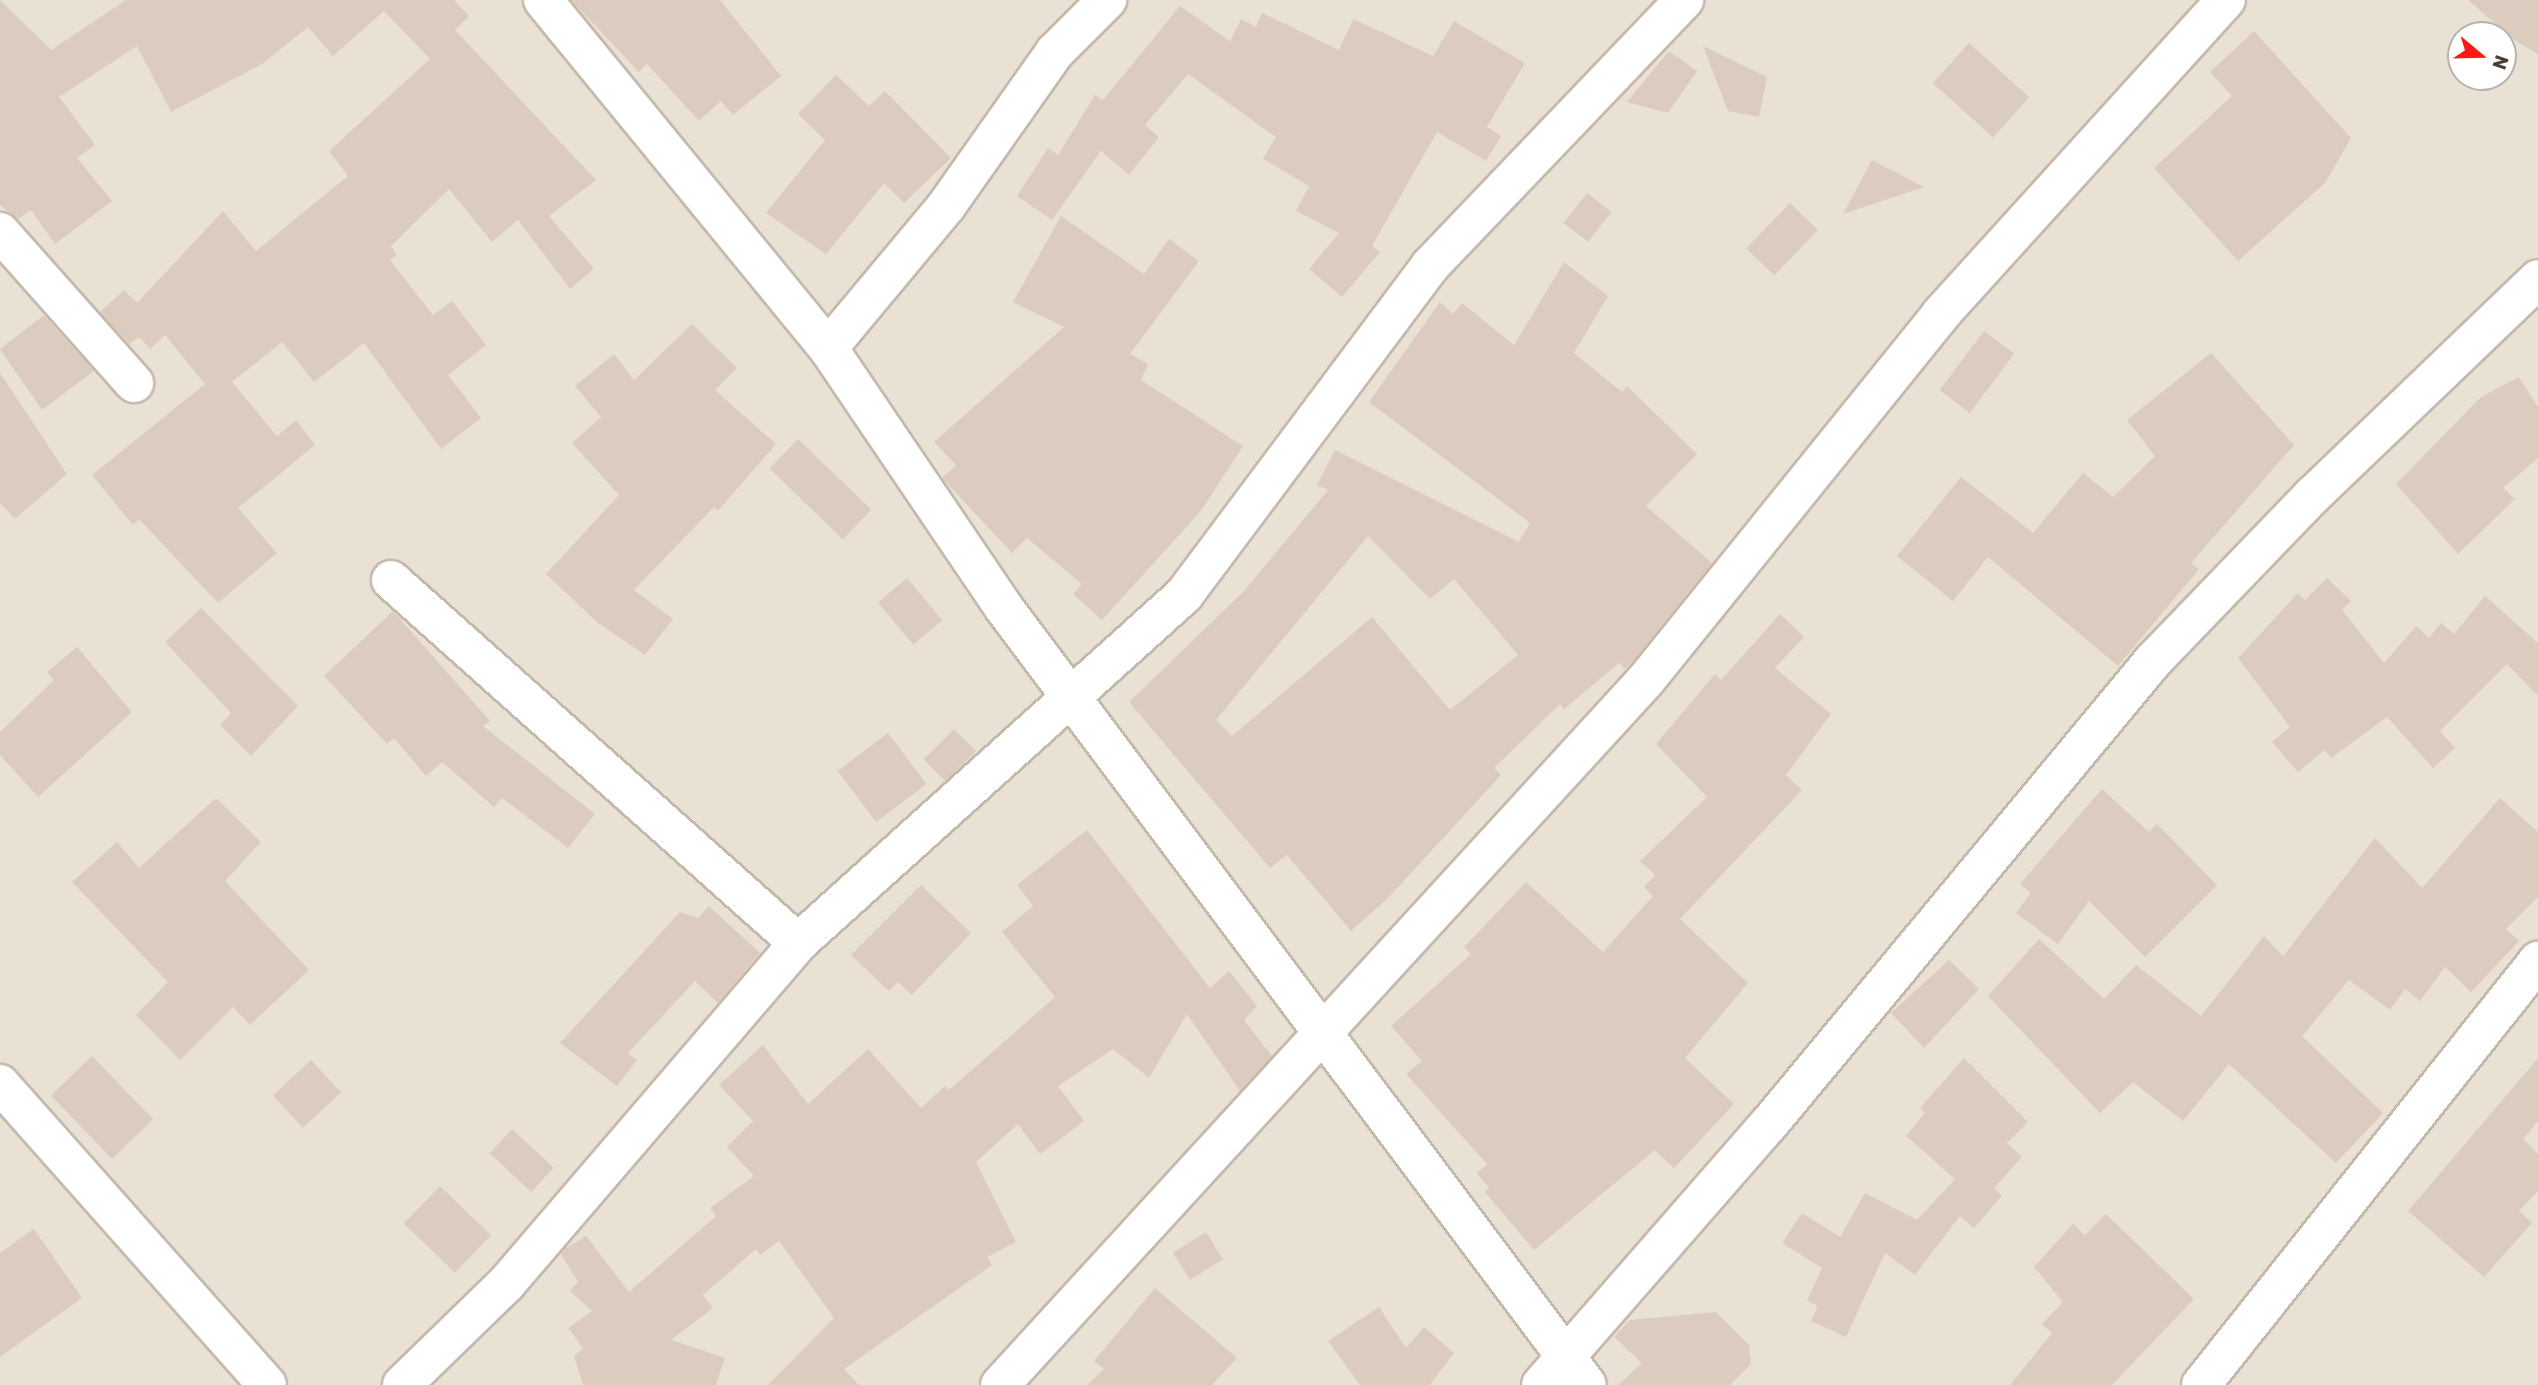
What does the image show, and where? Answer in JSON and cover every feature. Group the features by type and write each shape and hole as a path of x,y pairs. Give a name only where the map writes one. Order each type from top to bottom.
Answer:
{"street":[{"path":"543,0 828,348 1070,697 1577,1371"},
{"path":"828,348 947,205 1055,52 1107,0"},
{"path":"402,1385 506,1283 798,943 1184,595 1430,267 1684,0"},
{"path":"1000,1385 1323,1036 1646,680 1941,314 2226,0"},
{"path":"0,232 134,383"},
{"path":"1541,1385 1577,1371 2152,661 2312,496 2538,279"},
{"path":"391,580 798,943"},
{"path":"2202,1385 2538,961"},
{"path":"0,1084 267,1385"}],"shaded area":[{"path":"0,0 2538,0 2538,1385 0,1385"}],"building":[{"path":"0,0 51,50 126,0 454,0 469,16 455,30 596,180 549,216 594,269 570,289 518,220 492,242 449,189 391,246 397,255 390,260 433,315 452,301 486,345 448,375 481,418 441,449 364,343 314,382 282,342 232,382 277,436 296,420 315,445 238,508 277,553 218,603 139,519 133,525 92,475 205,384 165,335 150,349 139,337 129,344 100,312 124,290 137,303 223,211 256,251 348,176 329,151 430,59 384,11 333,56 308,27 262,64 171,112 137,46 59,97 95,145 77,158 112,201 55,244 31,210 18,219 0,205"},
{"path":"571,0 720,0 781,76 733,115 721,101 699,121 647,64 639,72"},
{"path":"2468,0 2538,0 2538,54 2517,42 2517,21 2492,21"},
{"path":"1180,6 1230,41 1241,19 1256,27 1262,13 1339,50 1353,19 1433,56 1454,21 1525,63 1487,127 1501,136 1486,161 1437,132 1372,246 1380,252 1342,297 1309,269 1339,233 1296,211 1309,186 1263,159 1276,137 1188,74 1145,125 1159,137 1129,175 1101,151 1052,220 1017,196 1048,148 1058,155 1095,95 1103,100"},
{"path":"2254,31 2351,138 2325,183 2238,261 2154,168 2232,96 2210,72"},
{"path":"1969,43 2029,97 1993,137 1933,83"},
{"path":"1703,46 1767,77 1759,117 1728,111"},
{"path":"1669,51 1697,71 1668,113 1627,102"},
{"path":"836,75 869,106 885,91 951,158 904,203 884,183 826,254 766,213 825,140 798,114"},
{"path":"1872,160 1924,187 1843,214"},
{"path":"1587,193 1611,212 1588,242 1564,223"},
{"path":"1790,203 1818,230 1774,275 1746,248"},
{"path":"1061,216 1144,274 1169,239 1199,261 1130,354 1148,364 1141,380 1243,446 1201,511 1102,620 1073,594 1082,584 1027,538 1012,553 942,478 956,465 934,442 1064,327 1013,302"},
{"path":"1564,262 1608,296 1574,353 1622,392 1627,386 1697,454 1646,506 1712,563 1634,660 1625,669 1619,663 1564,709 1560,704 1494,768 1501,775 1389,897 1351,931 1287,855 1270,868 1129,702 1243,592 1328,490 1317,485 1335,450 1519,542 1530,523 1369,402 1440,302 1453,314 1462,303 1514,345","holes":["1368,536 1430,599 1454,579 1518,655 1450,710 1372,617 1232,736 1216,720"]},
{"path":"44,315 94,371 42,410 0,349"},
{"path":"692,324 737,368 715,390 776,444 718,511 714,507 634,590 673,619 645,655 598,623 546,574 619,495 572,443 601,417 575,386 614,354 634,380"},
{"path":"1984,331 2014,354 1970,413 1939,390"},
{"path":"2211,353 2294,445 2191,563 2199,569 2118,666 1988,557 1953,601 1897,556 1961,477 2033,533 2083,473 2113,497 2155,456 2127,420"},
{"path":"0,373 67,474 15,519 0,503"},
{"path":"2519,377 2538,407 2538,458 2503,488 2515,499 2458,554 2396,484 2481,397"},
{"path":"798,439 871,510 843,539 770,468"},
{"path":"907,578 942,620 913,645 878,602"},
{"path":"2327,578 2351,601 2342,610 2384,663 2416,626 2429,638 2441,623 2454,634 2485,596 2538,643 2538,696 2507,664 2440,731 2455,748 2433,768 2387,717 2331,758 2325,750 2298,772 2272,742 2290,727 2238,658 2298,593 2305,600"},
{"path":"201,608 298,706 251,756 220,725 231,713 165,642"},
{"path":"393,611 490,721 483,726 595,814 568,848 502,798 494,807 442,762 426,776 394,738 387,744 324,676"},
{"path":"1780,614 1804,637 1775,668 1831,714 1786,775 1802,790 1680,919 1748,983 1685,1058 1734,1104 1674,1168 1655,1150 1534,1250 1485,1192 1489,1188 1477,1173 1487,1164 1406,1074 1422,1061 1391,1026 1471,954 1464,947 1526,882 1603,952 1653,896 1644,887 1655,875 1640,861 1707,797 1656,744 1715,674 1721,680"},
{"path":"77,647 132,712 38,797 0,755 0,732 54,680 47,672"},
{"path":"954,729 976,751 946,781 924,759"},
{"path":"888,733 927,784 876,822 838,771"},
{"path":"2102,789 2149,832 2157,824 2217,885 2145,957 2089,901 2058,944 2016,913 2031,893 2020,884"},
{"path":"216,798 261,842 225,881 309,970 250,1025 233,1007 180,1060 136,1015 168,982 72,882 117,842 139,868"},
{"path":"2500,798 2538,832 2538,897 2506,929 2519,941 2471,992 2445,967 2420,1001 2405,989 2390,1010 2349,980 2302,1036 2383,1113 2336,1163 2229,1064 2183,1121 2133,1082 2100,1113 1988,996 2039,939 2104,999 2136,965 2201,1016 2264,936 2283,956 2375,838 2422,888"},
{"path":"1087,830 1210,988 1229,971 1257,1006 1244,1020 1272,1056 1240,1091 1187,1014 1149,1078 1113,1049 1058,1086 1084,1121 1040,1154 1018,1124 976,1162 1016,1242 987,1257 992,1265 844,1369 859,1385 768,1385 834,1318 779,1241 760,1255 756,1249 703,1295 713,1308 671,1340 725,1358 716,1385 583,1385 574,1356 583,1348 568,1328 592,1311 570,1291 578,1282 561,1254 566,1248 586,1236 629,1292 716,1216 710,1208 754,1176 727,1147 753,1121 719,1085 763,1045 808,1104 868,1049 921,1108 945,1086 949,1090 1055,997 1002,932 1033,906 1017,885"},
{"path":"921,885 971,933 912,995 898,982 889,991 851,955"},
{"path":"709,906 760,953 718,1003 695,981 628,1053 637,1060 617,1086 560,1043 680,912 698,918"},
{"path":"1949,960 1979,989 1924,1048 1891,1013"},
{"path":"92,1056 153,1119 112,1159 51,1096"},
{"path":"1964,1058 2028,1122 2007,1143 2022,1157 1994,1188 2002,1196 1974,1228 1960,1216 1915,1275 1885,1253 1846,1337 1811,1321 1818,1306 1807,1301 1822,1268 1782,1243 1802,1213 1840,1237 1865,1193 1917,1220 1955,1179 1906,1136 1925,1113 1920,1108"},
{"path":"2538,1058 2538,1121 2523,1139 2538,1154 2538,1191 2519,1211 2532,1223 2484,1277 2408,1211"},
{"path":"311,1060 341,1092 303,1128 273,1095"},
{"path":"512,1129 554,1168 531,1192 489,1153"},
{"path":"440,1186 491,1235 455,1273 404,1223"},
{"path":"2106,1214 2194,1299 2112,1385 2010,1385 2052,1333 2042,1324 2063,1302 2034,1267 2073,1224 2085,1235"},
{"path":"34,1229 82,1298 0,1357 0,1253"},
{"path":"1206,1232 1223,1259 1190,1280 1173,1253"},
{"path":"1155,1288 1237,1358 1212,1385 1087,1385 1104,1369 1094,1361"},
{"path":"1379,1307 1406,1348 1424,1327 1454,1353 1430,1385 1360,1385 1328,1341"},
{"path":"1716,1312 1749,1345 1751,1364 1730,1385 1618,1385 1642,1363 1614,1337 1630,1320"}]}
